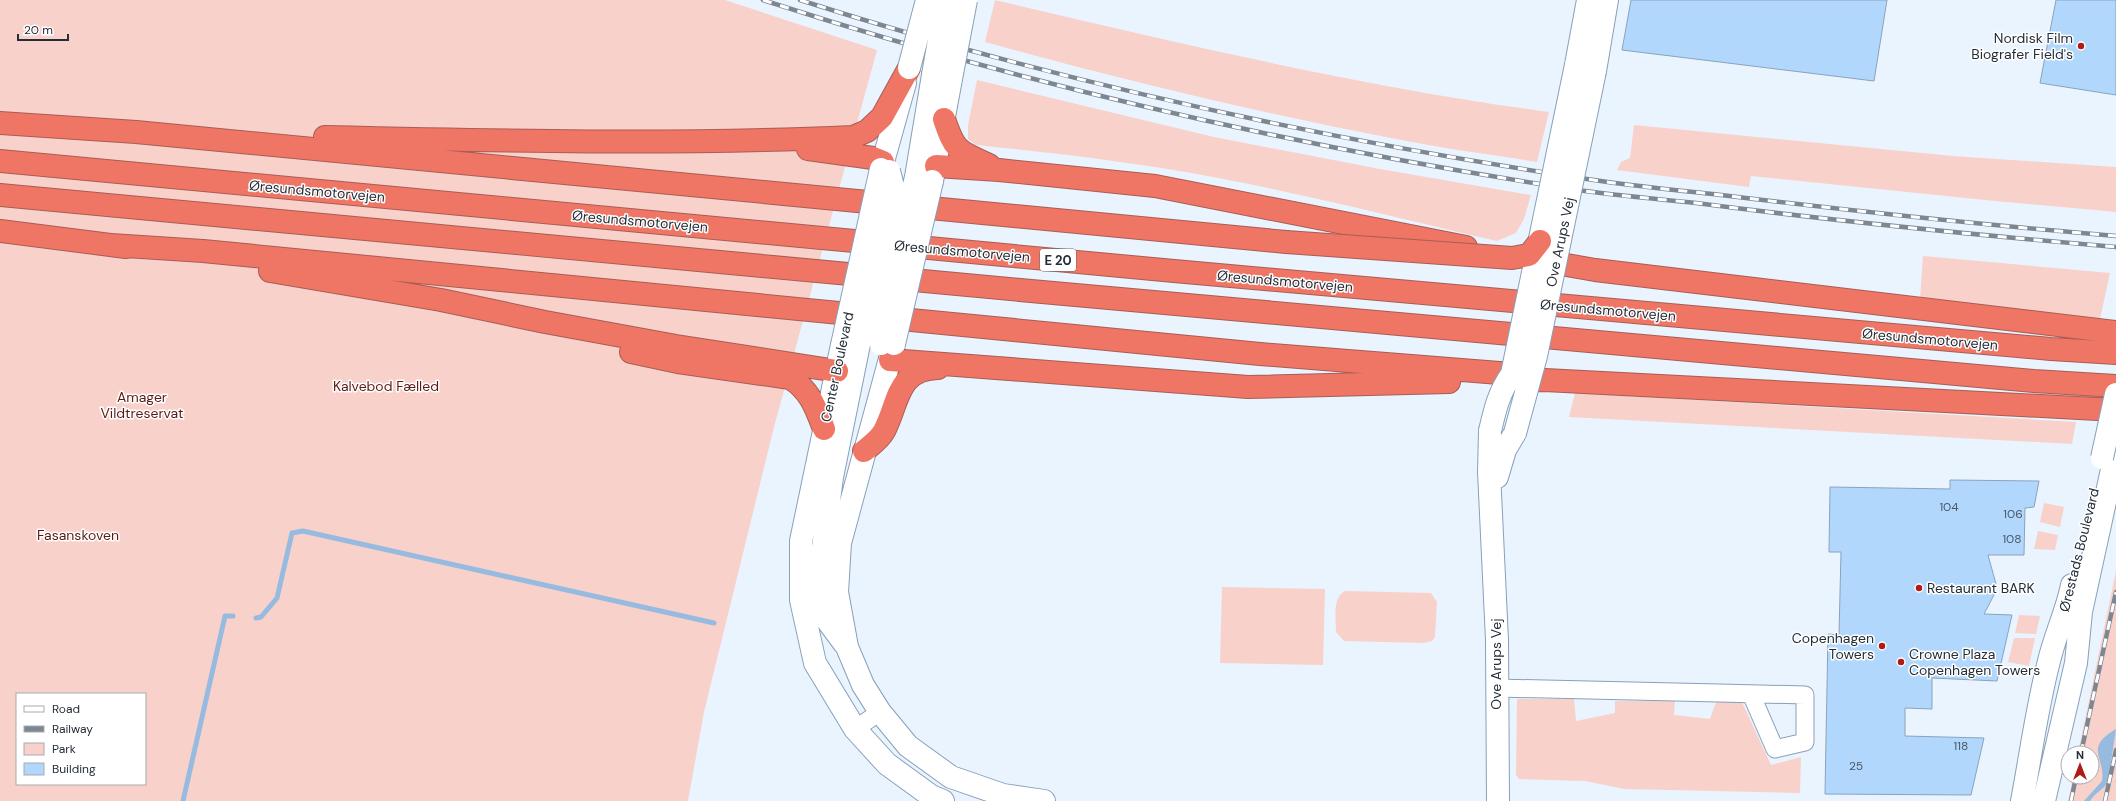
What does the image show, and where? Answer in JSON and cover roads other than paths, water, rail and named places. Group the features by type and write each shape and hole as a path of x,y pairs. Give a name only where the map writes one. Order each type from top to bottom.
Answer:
{"highway":[{"path":"136,132 466,141 756,141 853,137 867,131 882,117 909,68"},
{"path":"944,120 952,143 963,153 999,170"},
{"path":"0,123 136,132 1286,242 1512,258 1529,255 1540,241"},
{"path":"756,141 873,158 884,167"},
{"name":"Øresundsmotorvejen","path":"0,161 1442,295 2051,350 2116,353"},
{"path":"926,172 999,170 1155,186 1383,232 1595,270 2116,332"},
{"path":"0,196 2034,382 2116,386"},
{"path":"0,231 111,245 441,300 545,322 676,346 846,371"},
{"path":"111,245 211,252 1260,354 1512,374 1525,367 1536,356"},
{"path":"545,322 620,350 678,362 790,378 802,385 815,404 824,429"},
{"path":"888,349 984,368"},
{"path":"864,451 884,433 902,384 915,373 933,369 984,368 1248,387 1546,380 2116,410"}],"street":[{"name":"Center Boulevard","path":"927,0 884,167 846,371 824,429 801,541 801,600 815,663 855,729 887,764 930,796 942,801"},
{"path":"926,172 944,120 942,77 946,0"},
{"path":"966,0 942,77 926,172 888,349 864,451 840,543 837,592 847,647 862,685 880,712 908,746 951,777 1003,794 1044,801"},
{"name":"Ove Arups Vej","path":"1492,526 1499,466 1505,450 1515,433 1536,356 1585,68 1588,0"},
{"name":"Ove Arups Vej","path":"1498,801 1497,640 1489,467 1490,431 1496,402 1502,388 1512,374 1540,241 1585,68 1607,0"},
{"path":"884,167 926,172"},
{"path":"847,647 824,616 821,563 846,371 874,368 888,349"},
{"name":"Ørestads Boulevard","path":"2044,801 2076,663 2080,612 2111,456 2116,394"},
{"name":"Ørestads Boulevard","path":"2022,801 2049,659 2060,625 2068,607 2111,456"},
{"path":"1497,688 1751,694"},
{"path":"855,729 880,712"}],"water":[{"path":"2116,729 2108,782 2090,801 2084,801 2102,781 2099,745 2106,736"}],"waterway":[{"path":"256,618 261,617 277,598 292,533 303,531 714,623"},
{"path":"183,801 225,616 233,616"}],"railway":[{"path":"763,0 965,61 1067,88 1273,135 1377,156 1599,193 2011,238 2116,247"},
{"path":"800,0 897,30 1092,82 1190,105 1388,146 1620,184 1819,207 2116,236"},
{"path":"2083,745 2116,592"},
{"path":"2105,801 2116,750"},
{"path":"2071,801 2074,785"}],"place":[{"name":"Nordisk Film Biografer Field's","path":"2081,46"},
{"name":"Restaurant BARK","path":"1919,588"},
{"name":"Copenhagen Towers","path":"1882,646"},
{"name":"Crowne Plaza Copenhagen Towers","path":"1901,662"}],"park label":[{"name":"Kalvebod Fælled","path":"386,386"},
{"name":"Amager Vildtreservat","path":"142,406"},
{"name":"Fasanskoven","path":"78,535"}]}
